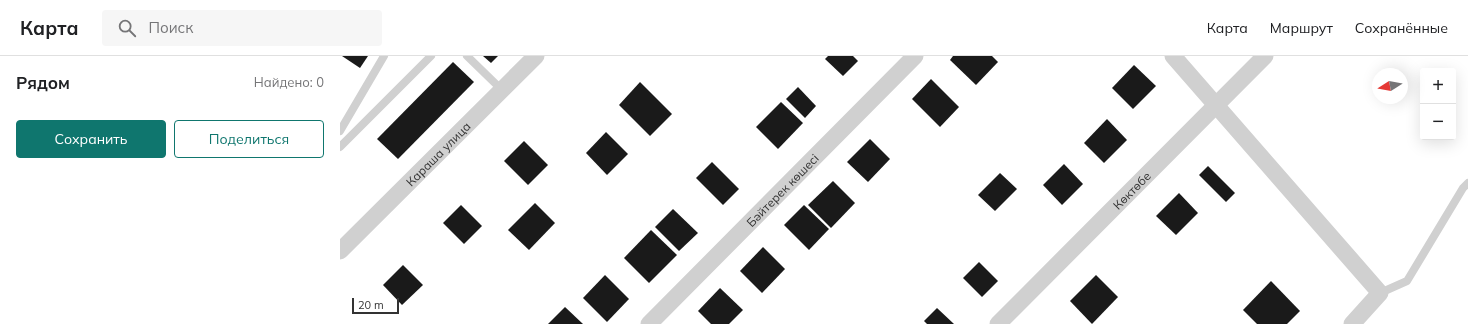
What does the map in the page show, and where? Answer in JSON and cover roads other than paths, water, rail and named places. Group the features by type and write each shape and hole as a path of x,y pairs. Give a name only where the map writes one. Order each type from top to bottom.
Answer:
{"street":[{"name":"Караша улица","path":"340,251 536,56"},
{"name":"Бәйтерек көшесі","path":"650,324 915,56"},
{"path":"1173,56 1218,105 1236,129 1380,292 1352,324"},
{"name":"Көктөбе","path":"998,324 1218,105 1265,56"}],"lane":[{"path":"340,131 384,56"},
{"path":"340,147 431,56"},
{"path":"467,56 502,90"},
{"path":"1380,292 1407,281 1463,188 1468,183"}]}
